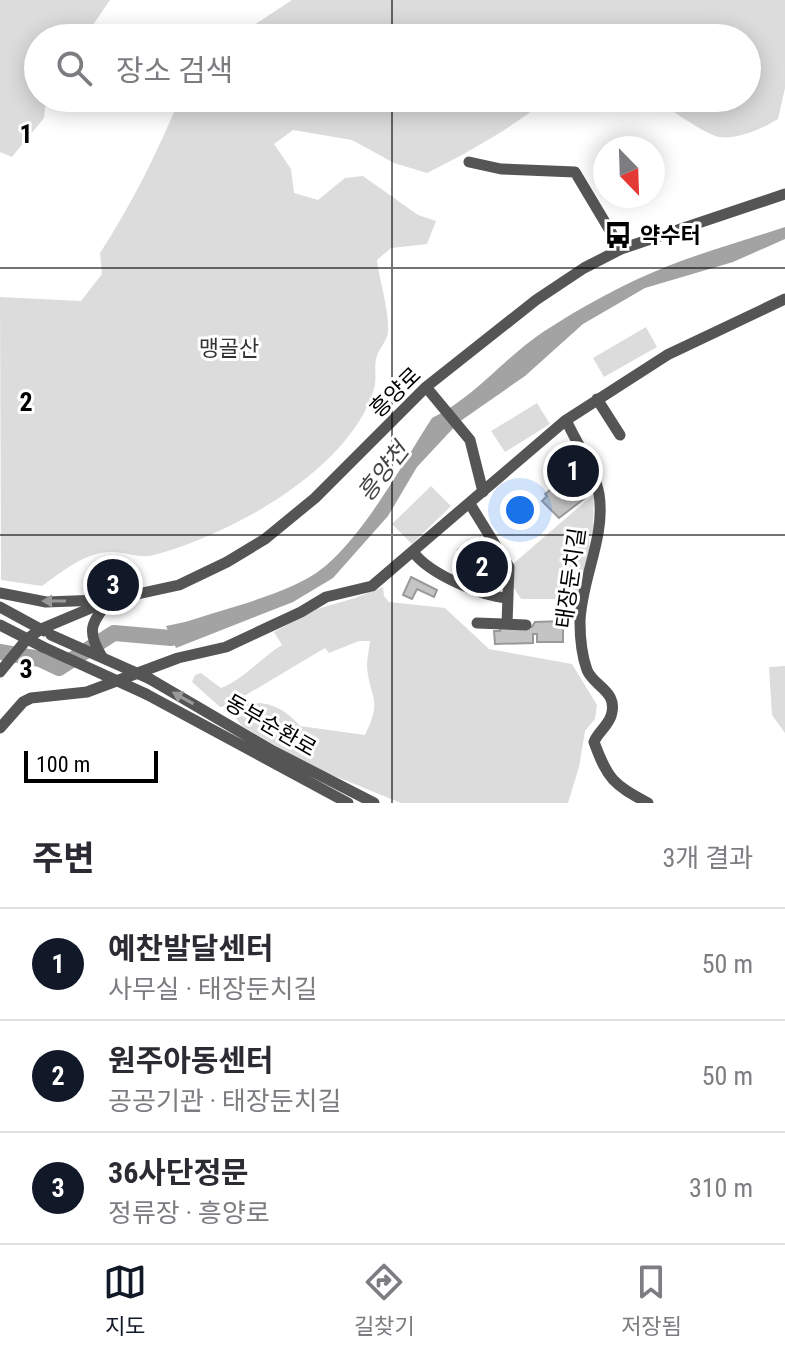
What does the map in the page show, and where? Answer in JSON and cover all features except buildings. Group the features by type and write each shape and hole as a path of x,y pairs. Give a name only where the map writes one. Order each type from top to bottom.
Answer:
{"street":[{"path":"469,162 501,169 575,172 621,249"},
{"name":"흥양로","path":"0,672 24,643 110,600 179,585 265,539 536,300 584,268 621,249 785,194"},
{"path":"0,728 23,702 31,698 87,692 178,658 226,647 326,597 372,586 566,420 667,355 785,299"},
{"path":"430,392 470,440 483,492"},
{"path":"597,399 620,435"},
{"name":"태장둔치길","path":"566,420 599,494 599,517 580,620 589,674 605,688 612,703 611,716 594,742 609,777 616,785 648,803"},
{"path":"470,504 509,567 507,624"},
{"path":"414,553 422,564 492,597 507,598"},
{"path":"0,593 46,602 110,600"},
{"path":"102,657 92,635 95,618 110,600"},
{"path":"0,607 46,632"},
{"path":"477,623 526,625"},
{"path":"0,625 24,643"},
{"name":"동부순환로","path":"46,632 150,679 273,751 374,803"},
{"name":"동부순환로","path":"24,643 43,647 146,694 348,803"}],"green space":[{"path":"0,0 110,0 94,24 24,24 24,112 45,112 44,118 12,157 0,152"},
{"path":"292,0 785,0 785,88 778,119 742,135 713,135 673,112 761,112 761,24 255,24"},
{"name":"맹골산","path":"174,112 530,112 505,130 427,173 394,163 352,140 293,130 274,144 291,169 294,193 318,200 345,178 363,176 418,215 436,221 427,244 391,248 377,260 388,332 376,359 374,389 361,419 314,472 284,495 217,532 149,556 112,552 93,555 75,563 42,586 1,580 0,297 81,301 102,274 100,253 123,216"},
{"path":"646,327 657,347 604,377 593,358"},
{"path":"537,403 550,424 505,452 491,431"},
{"path":"431,486 451,506 412,544 392,524"},
{"path":"594,494 590,557 580,599 521,599 512,585 514,563"},
{"path":"383,587 384,596 389,602 445,608 489,649 572,664 597,705 595,719 585,731 579,767 568,803 401,803 315,768 242,726 234,716 234,707 262,703 278,708 300,726 365,735 374,706 367,667 370,641 359,641 329,653 325,648 229,705 220,707 192,682 195,675 201,673 221,688 230,684 282,645 274,632 317,609"},
{"path":"785,666 785,733 772,715 769,667"}],"shaded area":[{"path":"785,227 785,239 733,262 645,288 583,324 525,376 459,422 417,467 388,516 333,578 293,602 176,648 166,626 248,603 308,578 326,566 360,529 432,418 462,400 543,332 604,296 652,273"}],"waterway":[{"name":"흥양천","path":"0,652 40,659 59,668 114,633 171,638 191,632"}],"place":[{"name":"약수터","path":"618,235"},
{"name":"예찬발달센터","path":"573,471"},
{"name":"원주아동센터","path":"482,567"},
{"name":"36사단정문","path":"113,585"}]}
